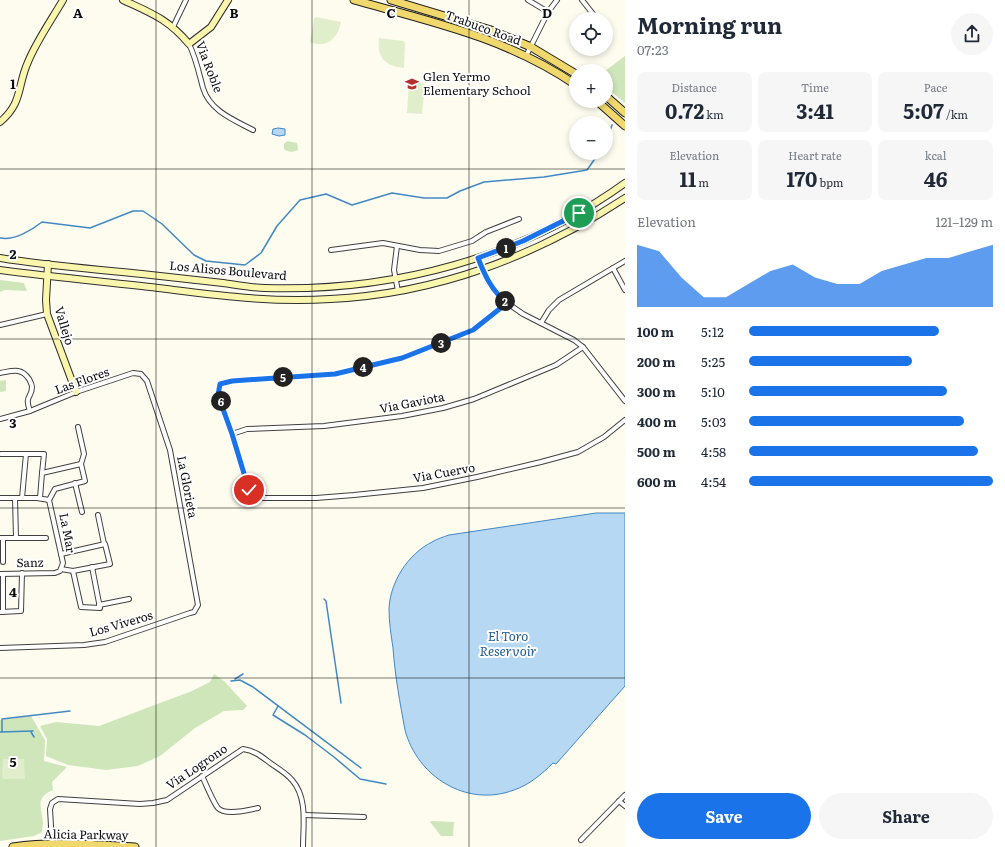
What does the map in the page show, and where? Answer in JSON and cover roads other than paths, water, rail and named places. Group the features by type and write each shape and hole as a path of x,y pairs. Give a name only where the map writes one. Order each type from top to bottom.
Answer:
{"main road":[{"path":"0,122 9,114 16,102 27,63 63,0"},
{"name":"Via Roble","path":"123,0 156,15 173,27 189,44"},
{"path":"189,44 211,27 228,0"},
{"name":"Trabuco Road","path":"354,0 474,34 526,56 569,81"},
{"name":"Trabuco Road","path":"391,0 479,25 531,47 569,70"},
{"path":"613,102 625,113"},
{"path":"605,108 625,126"},
{"name":"Los Alisos Boulevard","path":"0,258 264,288 335,287 396,279 449,267 478,258 553,227 591,206 625,183"},
{"name":"Los Alisos Boulevard","path":"0,270 270,300 330,300 398,292 483,270 559,238 592,220 625,198"},
{"name":"Vallejo","path":"48,264 46,300 47,314 76,392"},
{"name":"Alicia Parkway","path":"13,847 82,843 135,847"}],"street":[{"path":"173,27 186,0"},
{"path":"528,0 548,12"},
{"path":"526,56 548,12 557,0"},
{"path":"582,0 591,12"},
{"name":"Via Roble","path":"189,44 197,62 208,99 221,112 254,130"},
{"path":"331,250 383,243 420,250 439,251 472,241 486,232 519,219"},
{"path":"397,246 394,270 398,292"},
{"path":"478,258 488,282 507,303 523,314 574,340 583,347 625,402"},
{"path":"541,323 549,310 559,300 625,261"},
{"path":"613,268 625,290"},
{"path":"232,434 218,395 220,384 232,381 335,374 402,358 473,330 507,303"},
{"path":"0,325 47,314"},
{"name":"Via Gaviota","path":"232,434 247,429 332,425 402,416 443,408 474,398 556,365 583,347"},
{"path":"0,373 18,371 24,373 32,385 27,398 30,411"},
{"name":"Las Flores","path":"0,419 30,411 76,392 133,373 141,374"},
{"name":"La Glorieta","path":"141,374 147,381 170,450 198,600 197,609"},
{"name":"Via Cuervo","path":"232,434 249,490 254,498 316,498 423,488 541,462 578,452 604,437 625,420"},
{"path":"0,498 40,498 50,500 55,489 85,481 81,464 84,454 78,427"},
{"path":"0,454 44,454 40,498"},
{"path":"22,498 26,454"},
{"path":"42,473 81,464"},
{"path":"75,483 82,512"},
{"path":"15,498 16,538"},
{"name":"La Mar","path":"50,500 63,563 61,570"},
{"path":"92,567 100,608 81,607 73,571 92,567 110,564 98,515"},
{"path":"3,562 2,538 46,538"},
{"path":"61,554 104,544"},
{"name":"Sanz","path":"2,574 55,573 61,570 73,571"},
{"path":"2,574 2,612 20,611 22,573"},
{"path":"99,605 128,599"},
{"name":"Los Viveros","path":"0,648 84,645 105,642 190,613 197,609"},
{"name":"Via Logrono","path":"52,845 50,809 52,802 58,799 140,804 167,800 243,749 254,751 293,781 302,801 304,815 302,847"},
{"path":"202,776 217,808 222,811 232,812 258,808"},
{"path":"582,840 625,795"},
{"path":"619,801 625,806"},
{"path":"304,815 364,818"}],"water":[{"path":"273,129 285,129 285,135 279,136 272,134"},
{"name":"El Toro Reservoir","path":"596,513 625,513 625,686 556,764 553,763 540,775 525,785 514,790 496,794 478,795 462,791 446,784 432,774 420,761 411,747 405,730 396,679 389,619 390,599 397,579 408,561 423,547 449,535"}],"waterway":[{"path":"0,238 5,239 17,236 42,222 90,228 133,211 143,211 162,224 194,255 206,261 245,265 261,253 277,226 300,200 326,194 352,205 392,193 424,198 447,198 460,191 484,182 544,177 587,170 594,160"},
{"path":"324,599 326,601 341,703"},
{"path":"235,679 243,674"},
{"path":"231,681 240,680 253,687 361,768"},
{"path":"278,706 273,715 305,735 360,779 386,784"},
{"path":"2,732 2,719 70,711"},
{"path":"0,732 33,731"},
{"path":"31,732 34,737"}],"place":[{"name":"Glen Yermo Elementary School","path":"412,84"}]}
